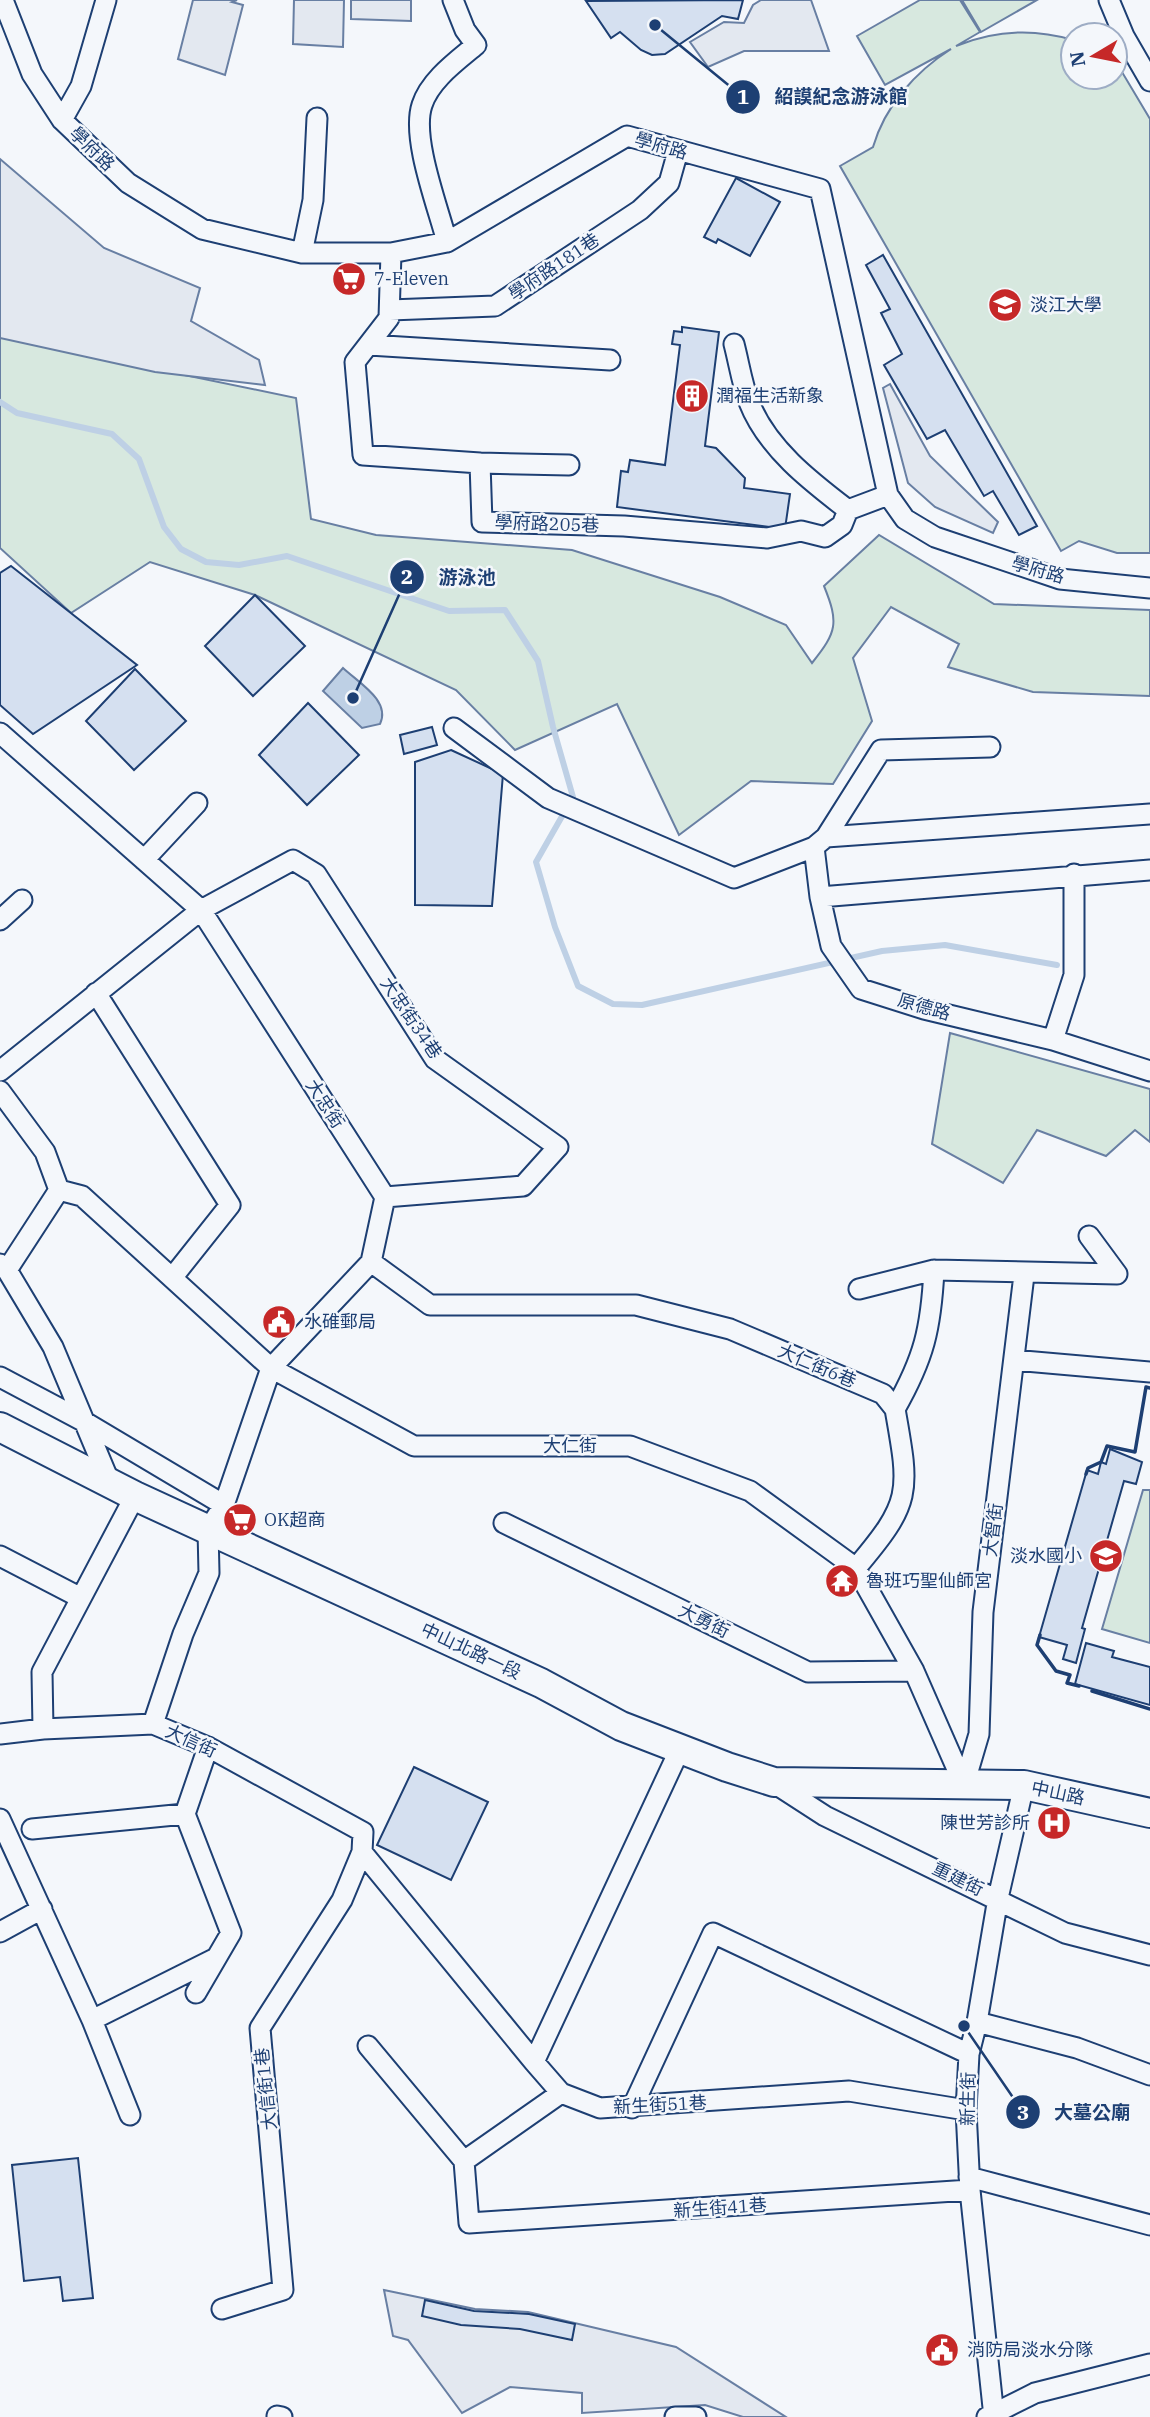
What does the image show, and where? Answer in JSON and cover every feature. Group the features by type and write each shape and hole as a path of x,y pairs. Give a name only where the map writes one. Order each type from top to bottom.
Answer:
{"main road":[{"name":"中山北路一段","path":"0,1427 135,1496 529,1678 621,1726 679,1751 774,1782 964,1785"},
{"name":"中山路","path":"964,1785 1024,1786 1150,1813"}],"street":[{"name":"學府路","path":"3,0 32,74 62,120 128,183 202,229 302,253 391,253 447,242 627,136 820,189 888,495 905,519 935,537 1060,579 1150,588"},
{"path":"62,120 81,86 106,0"},
{"path":"447,242 420,133 422,104 439,78 476,45 465,30 453,0"},
{"path":"1109,0 1124,36 1150,81"},
{"path":"302,253 313,200 317,118"},
{"name":"學府路181巷","path":"390,310 495,306 640,210 669,183 678,151"},
{"path":"391,253 389,318 355,362 363,455 569,466"},
{"path":"734,344 749,402 766,433 806,477 848,510 888,495"},
{"path":"369,345 610,360"},
{"name":"學府路205巷","path":"480,463 482,522 624,526 767,538 801,531 825,537 842,525 848,510"},
{"path":"482,522 503,531 542,532"},
{"path":"454,729 548,798 734,878 820,842 1150,814"},
{"name":"大忠街","path":"0,733 201,910 385,1197"},
{"path":"820,842 881,750 990,747"},
{"path":"144,860 197,803"},
{"name":"原德路","path":"820,842 820,897 831,946 861,989 925,1009 1053,1040 1150,1071"},
{"name":"大忠街34巷","path":"201,910 293,860 316,874 435,1059 558,1147 523,1186 385,1197"},
{"path":"820,897 1074,874 1150,870"},
{"path":"1053,1040 1074,975 1074,874"},
{"path":"0,920 22,900"},
{"path":"0,1071 201,910"},
{"path":"96,993 230,1205 172,1278"},
{"path":"0,1091 45,1152 59,1190 3,1267 53,1347 110,1483"},
{"name":"大仁街","path":"59,1190 82,1196 271,1368 414,1446 630,1446 751,1491 856,1568 914,1671 964,1785"},
{"path":"153,1724 183,1634 209,1573 208,1530 225,1505 271,1368 371,1262 385,1197"},
{"path":"859,1289 934,1270 1024,1275 1116,1275 1089,1236"},
{"name":"大仁街6巷","path":"371,1262 430,1305 636,1305 730,1329 883,1394 895,1409"},
{"path":"856,1568 888,1530 903,1503 904,1474 895,1409 918,1368 932,1313 934,1270"},
{"name":"大智街","path":"964,1785 979,1734 983,1612 1024,1275"},
{"path":"1014,1360 1150,1372"},
{"path":"0,1377 83,1421 225,1505"},
{"path":"43,1729 42,1672 135,1496"},
{"name":"大勇街","path":"504,1524 808,1672 914,1671"},
{"path":"0,1556 81,1598"},
{"name":"大信街","path":"0,1734 43,1729 153,1724 208,1747 363,1832 362,1852"},
{"path":"196,1993 231,1933 185,1814 208,1747"},
{"path":"534,2062 679,1751"},
{"name":"重建街","path":"774,1782 825,1816 998,1898 1065,1933 1150,1955"},
{"name":"新生街","path":"991,2416 966,2110 969,2054 998,1898 1024,1786"},
{"path":"32,1829 185,1814"},
{"path":"0,1819 92,2020 130,2115"},
{"name":"新生街51巷","path":"362,1852 561,2093 600,2108 632,2108 849,2091 966,2110"},
{"name":"大信街1巷","path":"222,2309 283,2290 260,2028 342,1900 362,1852"},
{"path":"0,1932 42,1909"},
{"path":"632,2108 713,1933 969,2054"},
{"path":"92,2020 216,1958"},
{"path":"977,2022 1077,2048 1150,2075"},
{"path":"368,2046 464,2161 561,2093"},
{"name":"新生街41巷","path":"464,2161 470,2223 970,2184 1056,2198 1150,2225"},
{"path":"991,2416 1035,2393 1150,2364"},
{"path":"277,2416 282,2417"},
{"path":"676,2417 696,2417"}],"shaded area":[{"path":"193,0 237,0 232,2 243,5 225,75 178,59"},
{"path":"294,0 344,0 343,47 293,44"},
{"path":"351,0 411,0 411,21 351,19"},
{"path":"761,0 811,0 829,51 744,51 708,67 690,42 724,22 744,23 753,5"},
{"name":"淡江大學","path":"920,0 960,0 980,32 956,46 1014,32 1059,36 1059,91 1129,91 1129,84 1150,119 1150,553 1117,553 1079,541 1061,551 840,166 873,147 885,118 903,91 925,68 951,49 885,85 857,36"},
{"path":"962,0 1037,0 981,32"},
{"path":"0,159 104,248 200,288 191,321 259,360 265,385 155,372 0,338"},
{"path":"0,337 296,398 311,519 376,535 572,550 720,597 786,625 812,663 827,643 833,627 832,609 824,586 879,535 994,604 1150,610 1150,696 1033,692 948,667 959,644 891,607 853,658 872,721 833,784 751,781 679,835 617,704 515,750 456,690 255,595 150,562 71,613 0,548"},
{"path":"890,384 930,456 998,522 993,533 935,507 908,483 883,388"},
{"path":"950,1033 1150,1089 1150,1142 1135,1130 1106,1156 1037,1130 1003,1183 932,1144"},
{"path":"1143,1490 1150,1490 1150,1643 1102,1629"},
{"path":"384,2290 475,2309 528,2312 676,2347 786,2417 743,2417 705,2405 582,2413 582,2393 510,2387 462,2413 408,2340 393,2336"}],"water":[{"path":"343,668 377,700 382,716 380,724 362,728 323,691"}],"building":[{"path":"743,0 738,19 722,16 665,54 652,55 641,50 620,32 611,38 586,1"},
{"path":"743,0 738,19 722,16 665,54 652,55 641,50 620,32 611,38 586,1"},
{"path":"736,178 780,202 750,256 718,239 716,243 704,237"},
{"path":"883,255 1037,526 1019,535 993,491 984,496 945,430 927,439 884,365 902,354 881,313 890,309 866,265"},
{"name":"潤福生活新象","path":"682,327 719,332 705,446 716,448 745,478 744,488 790,494 785,529 617,507 621,471 628,472 630,460 665,465 680,345 672,344 674,331 682,332"},
{"path":"11,566 137,665 33,734 0,705 0,573"},
{"path":"255,595 305,646 253,696 205,646"},
{"path":"135,669 186,721 134,770 86,721"},
{"path":"308,703 359,755 307,805 259,755"},
{"path":"432,727 437,745 404,754 400,735"},
{"path":"451,750 503,774 492,906 415,905 415,762"},
{"path":"1110,1449 1142,1462 1136,1484 1124,1481 1082,1628 1085,1629 1076,1663 1063,1659 1067,1645 1039,1637 1087,1470 1098,1474 1101,1462 1106,1464"},
{"path":"1086,1643 1114,1651 1112,1657 1150,1667 1150,1705 1075,1684"},
{"path":"414,1767 488,1802 451,1880 377,1845"},
{"path":"78,2158 93,2298 63,2301 60,2277 24,2281 12,2165"},
{"path":"425,2300 474,2311 529,2314 575,2324 572,2340 520,2329 461,2325 422,2316"}],"waterway":[{"path":"0,402 17,413 112,434 139,459 164,527 181,549 206,562 239,565 287,556 449,611 505,610 538,661 573,797 536,862 555,927 578,986 613,1004 642,1005 882,951 945,945 1057,965"}],"wall":[{"path":"1086,1474 1088,1468 1101,1462 1107,1446 1135,1452 1146,1387 1150,1388"},
{"path":"1040,1635 1037,1645 1056,1671 1070,1675 1067,1683 1079,1686"},
{"path":"1092,1691 1150,1709"}],"place":[{"name":"紹謨紀念游泳館","path":"655,25"},
{"name":"7-Eleven","path":"349,279"},
{"name":"淡江大學","path":"1005,305"},
{"name":"潤福生活新象","path":"692,396"},
{"name":"游泳池","path":"353,698"},
{"name":"水碓郵局","path":"279,1322"},
{"name":"OK超商","path":"240,1520"},
{"name":"淡水國小","path":"1106,1556"},
{"name":"魯班巧聖仙師宮","path":"842,1581"},
{"name":"陳世芳診所","path":"1054,1823"},
{"name":"大墓公廟","path":"964,2026"},
{"name":"消防局淡水分隊","path":"942,2350"}]}
